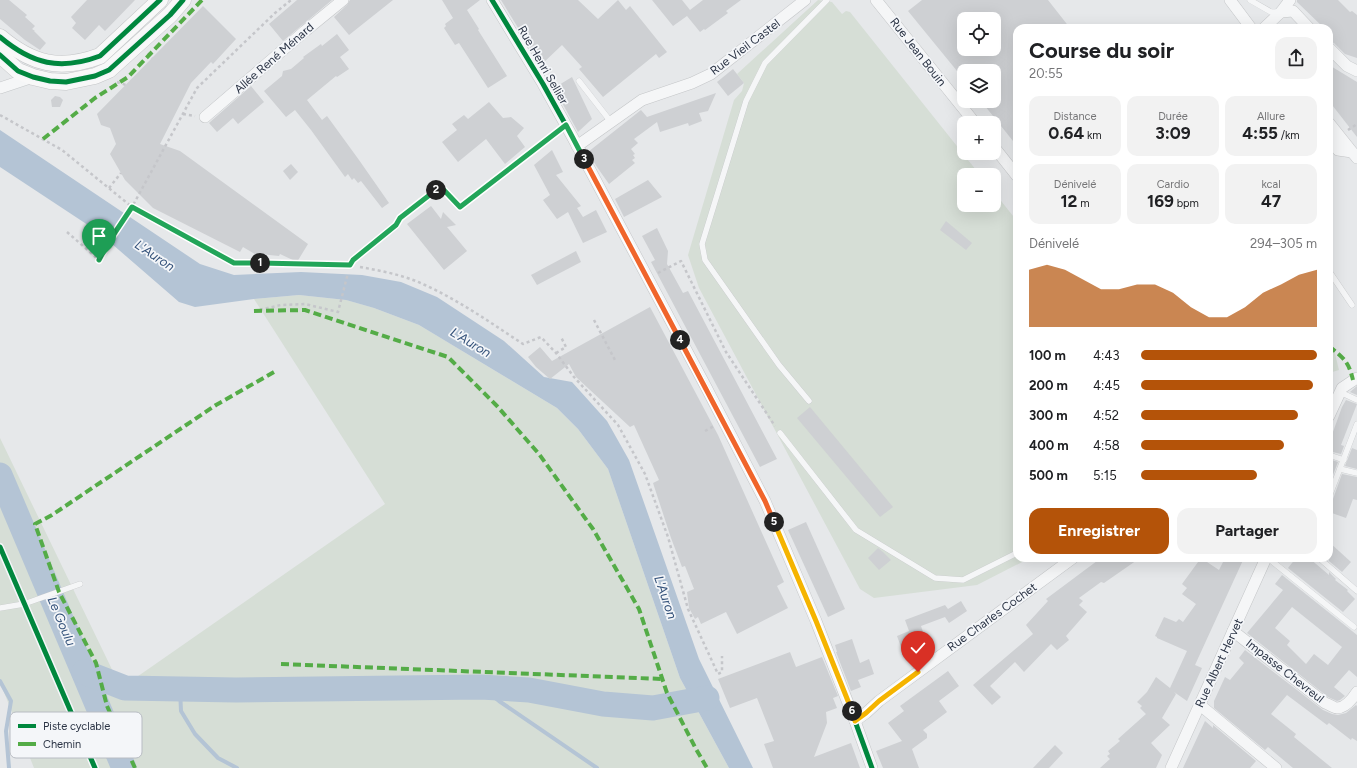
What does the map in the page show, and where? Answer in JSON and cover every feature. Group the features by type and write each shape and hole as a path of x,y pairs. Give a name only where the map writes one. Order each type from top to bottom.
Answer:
{"main road":[{"path":"0,37 26,55 52,64 65,64 89,60 100,56 160,0"},
{"path":"0,55 18,70 33,77 50,81 66,82 95,76 109,70 170,15 183,0"}],"street":[{"name":"Allée René Ménard","path":"205,117 343,0"},
{"name":"Rue Henri Sellier","path":"492,0 566,125 703,380 765,501 816,621 872,768"},
{"name":"Rue Vieil Castel","path":"577,146 642,100 711,74 805,0"},
{"name":"Rue Jean Bouin","path":"876,0 969,116"},
{"path":"1230,0 1249,24"},
{"path":"1268,24 1281,12 1290,0"},
{"path":"1281,12 1293,11 1305,24"},
{"path":"1333,52 1347,66 1357,71"},
{"path":"0,88 33,77"},
{"path":"1333,128 1355,155"},
{"path":"1333,143 1338,150 1355,155"},
{"path":"1001,156 1013,171"},
{"path":"1333,403 1337,390 1357,378"},
{"name":"Rue Charles Cochet","path":"855,721 879,701 1068,562"},
{"name":"Rue Albert Hervet","path":"1171,768 1265,562"},
{"name":"Impasse Chevreul","path":"1233,631 1325,703 1337,708 1343,706 1351,700 1357,692"},
{"path":"1200,705 1276,768"}],"lane":[{"path":"809,401 779,365 705,260 702,244 746,101 765,63 827,0"},
{"path":"1250,0 1272,12 1281,12"},
{"path":"579,81 611,122"},
{"path":"350,265 353,260 396,225 400,218 441,187 460,207 566,125"},
{"path":"1333,277 1352,305"},
{"path":"1337,390 1357,400"},
{"path":"1333,487 1357,424"},
{"path":"780,433 856,530 935,578 962,580 1013,555"},
{"path":"1333,456 1344,460"},
{"path":"1340,469 1357,473"},
{"path":"1272,562 1354,627"},
{"path":"1324,562 1357,591"},
{"path":"0,608 24,604 80,584"}],"path":[{"path":"67,232 99,260 108,243 132,207 197,88 275,13 291,0"},
{"path":"0,115 62,150 132,207 234,263 350,265 393,273 424,284 458,302 523,344 541,337 556,353 574,377 618,425 622,432 644,474 668,537 688,609 718,674 722,672 722,656"},
{"path":"110,188 121,173"},
{"path":"647,278 681,261 726,352 780,433"},
{"path":"254,311 282,305 305,304 338,312 347,277"},
{"path":"594,320 616,362"},
{"path":"556,353 566,347 561,337"}],"shaded area":[{"path":"818,0 832,2 842,14 846,11 850,12 957,146 957,160 968,160 974,168 957,168 957,212 1001,212 1001,201 1013,216 1013,562 1022,562 977,585 874,598 860,589 699,288 688,255 734,100 742,91 744,83 737,74"},
{"path":"299,295 346,300 374,308 419,325 557,408 578,429 608,469 680,678 729,768 34,768 30,758 142,758 142,712 12,712 0,682 0,438 121,688 385,504 254,299"},
{"path":"1333,345 1339,370 1333,372"}],"water":[{"name":"L'Auron","path":"0,130 200,264 234,275 301,272 362,275 401,282 437,297 504,341 544,377 572,382 607,421 629,460 699,659 753,768 729,768 680,678 608,469 578,429 557,408 419,325 374,308 346,300 299,295 195,307 179,302 97,231 0,167"}],"building":[{"path":"0,0 9,0 27,15 25,17 35,26 32,29 46,43 40,50 25,40 0,19"},
{"path":"87,0 135,0 105,31 99,25 85,40 72,28 76,23 71,17"},
{"path":"297,0 332,0 283,41 269,24"},
{"path":"350,0 393,0 349,35 334,17 347,5"},
{"path":"442,0 480,0 467,10 507,76 488,88 459,43 455,45 444,28 446,26 445,24 453,18"},
{"path":"501,0 578,0 598,19 618,0 626,10 630,6 667,52 659,58 656,54 603,97 579,69 582,67 562,45 541,65"},
{"path":"652,0 682,0 690,10 703,0 741,0 726,11 728,13 700,32 687,16 673,26"},
{"path":"922,0 1048,0 1067,24 1013,24 1013,141 1001,126 1001,116 993,116 987,108 1001,108 1001,64 957,64 957,71 908,11"},
{"path":"1297,0 1338,0 1350,12 1352,11 1357,15 1357,58 1345,54 1333,43 1333,24 1320,24 1297,2"},
{"path":"203,6 236,39 213,64 211,62 191,83 160,144 180,151 308,244 297,262 280,254 279,256 260,254 258,256 243,247 240,252 153,208 125,180 110,154 116,144 110,128 101,125 97,114"},
{"path":"337,34 349,50 340,57 349,69 337,77 336,76 307,100 322,120 327,116 389,203 382,208 361,181 358,183 354,178 352,180 348,174 345,177 295,110 286,117 264,91 282,76 283,71 291,69 304,58 303,57 321,44 322,46"},
{"path":"1333,67 1357,82 1357,137 1333,106"},
{"path":"733,69 744,83 728,96 717,82"},
{"path":"572,77 592,119 578,132 554,88"},
{"path":"251,86 264,102 238,124 233,118 217,132 209,123"},
{"path":"716,93 708,111 699,113 702,121 689,126 688,123 660,132 657,122 634,139 638,143 631,149 635,154 633,155 635,158 632,160 635,163 609,184 588,152 641,110 647,117"},
{"path":"55,96 60,97 63,100 60,107 52,107 51,100"},
{"path":"489,102 503,118 511,117 524,128 517,136 525,147 505,164 486,139 458,162 442,142 457,130 452,124 464,115 468,119"},
{"path":"552,150 563,172 556,175 581,206 577,208 583,217 596,210 607,232 583,243 568,212 557,219 543,200 550,195 534,165"},
{"path":"291,164 298,172 290,180 283,171"},
{"path":"648,180 662,197 624,217 615,199"},
{"path":"431,206 441,219 443,212 456,225 447,227 467,251 444,270 407,224"},
{"path":"946,221 972,243 966,250 940,230"},
{"path":"657,228 668,251 667,264 683,293 688,291 777,459 760,467 651,262 655,260 642,236"},
{"path":"576,251 581,262 537,285 531,275"},
{"path":"650,307 718,435 784,582 777,586 788,608 737,634 726,612 701,624 698,617 695,619 689,608 687,592 694,589 685,566 682,567 653,483 659,480 634,425 630,427 576,377 569,364 550,379 536,367 528,357 540,347 552,361"},
{"path":"1357,386 1357,395 1350,392"},
{"path":"1346,400 1357,404 1341,445 1344,446 1341,454 1333,452 1333,432"},
{"path":"810,407 893,507 880,517 797,418"},
{"path":"1352,448 1357,450 1357,469 1345,466"},
{"path":"1333,460 1338,462 1333,475"},
{"path":"1342,474 1357,477 1357,500 1353,499 1346,518 1333,513 1333,499"},
{"path":"806,522 845,609 828,617 788,530"},
{"path":"1333,546 1351,562 1342,572 1330,562 1333,562"},
{"path":"878,548 891,560 879,570 868,558"},
{"path":"1096,562 1134,562 1104,583 1101,582 1079,598 1083,601 1079,605 1087,612 1066,636 1069,640 1057,650 1051,644 1024,672 1015,662 990,686 1001,697 992,705 973,685 1033,634 1026,625 1048,601 1046,599"},
{"path":"1198,562 1207,562 1219,570 1223,562 1242,562 1195,665 1202,668 1187,701 1174,692 1176,694 1162,718 1170,725 1151,743 1162,755 1156,768 1100,768 1110,759 1107,756 1110,754 1108,751 1120,741 1118,739 1146,714 1140,708 1142,706 1137,702 1147,692 1156,677 1170,688 1187,651 1155,636 1164,617 1176,622 1179,619 1183,622 1196,604 1182,594 1187,588 1182,584"},
{"path":"1293,562 1314,562 1329,575 1329,572 1336,579 1335,580 1348,590 1347,591 1355,599 1343,612 1288,568"},
{"path":"1282,575 1357,635 1357,677 1349,670 1334,687 1345,696 1340,700 1337,701 1328,697 1247,633 1283,590 1275,584","holes":["1292,607 1342,647 1328,665 1314,654 1306,664 1287,645 1290,641 1275,628"]},
{"path":"961,601 967,611 949,623 945,617 921,626 926,641 905,658 897,636 909,631 905,620 945,605 948,609"},
{"path":"852,639 860,663 869,659 874,674 858,680 861,687 851,691 836,652 835,645"},
{"path":"1245,650 1323,710 1338,715 1346,713 1356,705 1357,706 1357,741 1352,738 1351,740 1329,723 1327,725 1287,695 1271,714 1296,734 1294,737 1332,768 1293,768 1268,747 1265,750 1214,708 1214,701 1225,677 1230,680 1244,663 1239,658"},
{"path":"790,652 796,667 822,657 838,696 833,698 837,708 826,712 827,723 814,757 851,743 860,768 773,768 764,744 774,741 757,698 730,708 718,679"},
{"path":"948,671 959,686 939,701 947,712 923,730 927,734 927,738 912,749 919,768 883,768 876,751 902,741 888,723 904,711 900,706"},
{"path":"1205,721 1213,728 1213,725 1256,761 1250,768 1183,768"},
{"path":"1055,745 1063,753 1049,768 1033,768"}],"waterway":[{"name":"Le Goulu","path":"0,475 100,712"},
{"path":"84,672 125,688 236,690 481,687 529,690 603,704 653,708 707,698"},
{"path":"0,681 11,701 6,731 9,768"},
{"path":"481,687 597,768"},
{"path":"180,689 181,711 195,734 218,758 237,768"},
{"name":"Le Goulu","path":"120,758 124,768"}],"marked path":[{"path":"43,139 95,98 128,77 202,0"},
{"path":"254,311 305,310 448,357 497,406 539,454 593,529 639,609 667,693 707,768"},
{"path":"1333,350 1345,360 1353,380"},
{"path":"110,712 96,663 59,592 35,524 52,515 216,405 274,372"},
{"path":"281,664 663,679"},
{"path":"130,758 135,768"}],"cycle path":[{"path":"0,37 12,46 35,59 59,64 86,61 100,56 160,0"},
{"path":"0,55 18,71 33,77 50,81 66,82 95,76 109,70 170,15 183,0"},
{"path":"492,0 543,84 573,138 765,501 816,621 872,768"},
{"path":"0,547 71,712"},
{"path":"91,758 95,768"}],"route":[{"path":"99,260 108,243 132,207 234,263 350,265 353,260 396,225 400,218 441,187 460,207 566,125 765,501 816,621 855,721 918,672"}]}
